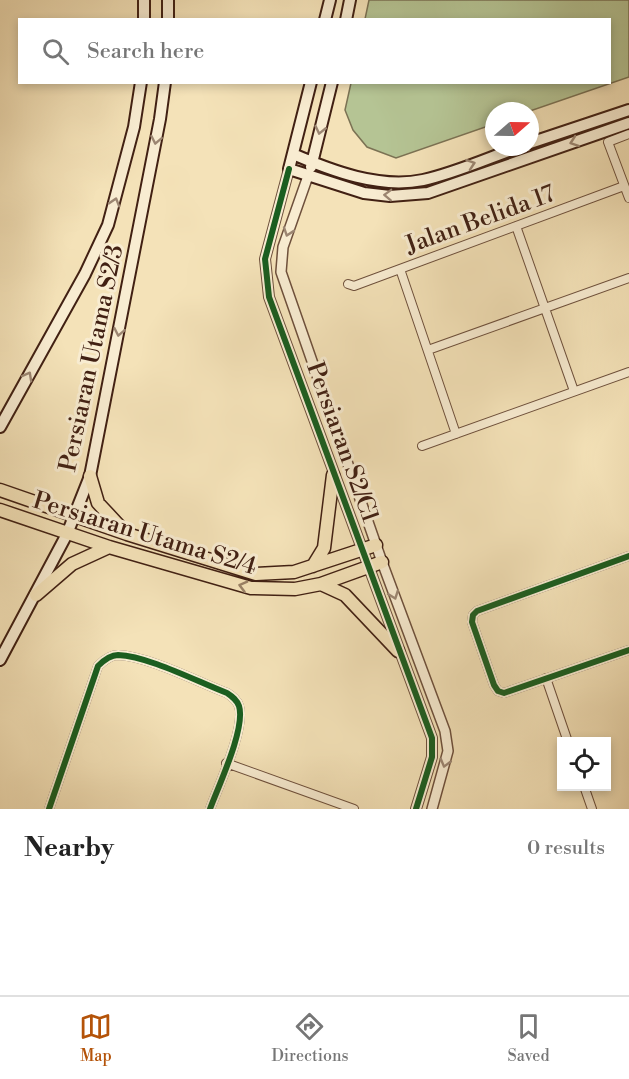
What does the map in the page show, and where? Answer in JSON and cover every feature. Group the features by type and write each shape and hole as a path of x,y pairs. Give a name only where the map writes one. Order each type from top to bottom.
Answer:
{"main road":[{"path":"144,0 144,18"},
{"path":"168,0 168,18"},
{"path":"326,18 330,0"},
{"path":"346,18 350,0"},
{"name":"Persiaran Utama S2/3","path":"0,427 85,274 108,225 134,127 141,84"},
{"name":"Persiaran Utama S2/3","path":"0,660 67,534 90,476 158,130 165,84"},
{"name":"Persiaran S2/C1","path":"290,169 310,84"},
{"path":"308,176 332,84"},
{"path":"539,140 629,110"},
{"path":"290,169 364,193 390,196 428,193 629,123"},
{"path":"293,154 368,179 422,180 493,156"},
{"path":"313,566 324,548 333,475"},
{"path":"90,476 104,513 127,534"},
{"name":"Persiaran Utama S2/4","path":"0,490 74,517 256,574 285,573 376,545"},
{"name":"Persiaran Utama S2/4","path":"0,510 67,534 251,588 295,590 321,584 382,562"},
{"path":"36,595 72,564 109,547"},
{"path":"321,584 345,595 398,651"}],"street":[{"path":"629,134 608,142 629,198"},
{"name":"Persiaran S2/C1","path":"290,169 267,249 266,283 333,475 426,722 433,747 416,809"},
{"name":"Persiaran S2/C1","path":"308,176 283,247 281,272 382,562 440,716 448,751 432,809"},
{"name":"Jalan Belida 17","path":"348,285 354,286 624,186"},
{"path":"516,226 574,392"},
{"path":"400,269 456,434"},
{"path":"428,350 629,278"},
{"path":"422,446 629,372"},
{"path":"629,556 477,611 473,615 475,630 498,691 504,693 629,650"},
{"path":"49,809 98,666 105,658 116,655 136,658 235,698 239,708 239,725 210,809"},
{"path":"546,678 567,737"},
{"path":"426,722 440,716"},
{"path":"226,763 354,809"},
{"path":"586,791 592,809"}],"green space":[{"path":"369,0 629,0 629,77 611,83 611,18 365,18"},
{"path":"351,84 609,84 539,108 539,102 485,102 485,127 396,158 367,147 353,130 345,110"}],"cycle path":[{"path":"289,169 265,259 269,297 432,738 432,757 416,809"},
{"path":"629,556 477,611 473,615 472,622 494,685 498,691 504,693 629,650"},
{"path":"49,809 98,666 107,658 118,655 130,656 173,670 227,693 237,702 240,716 239,728 225,773 210,809"}]}
